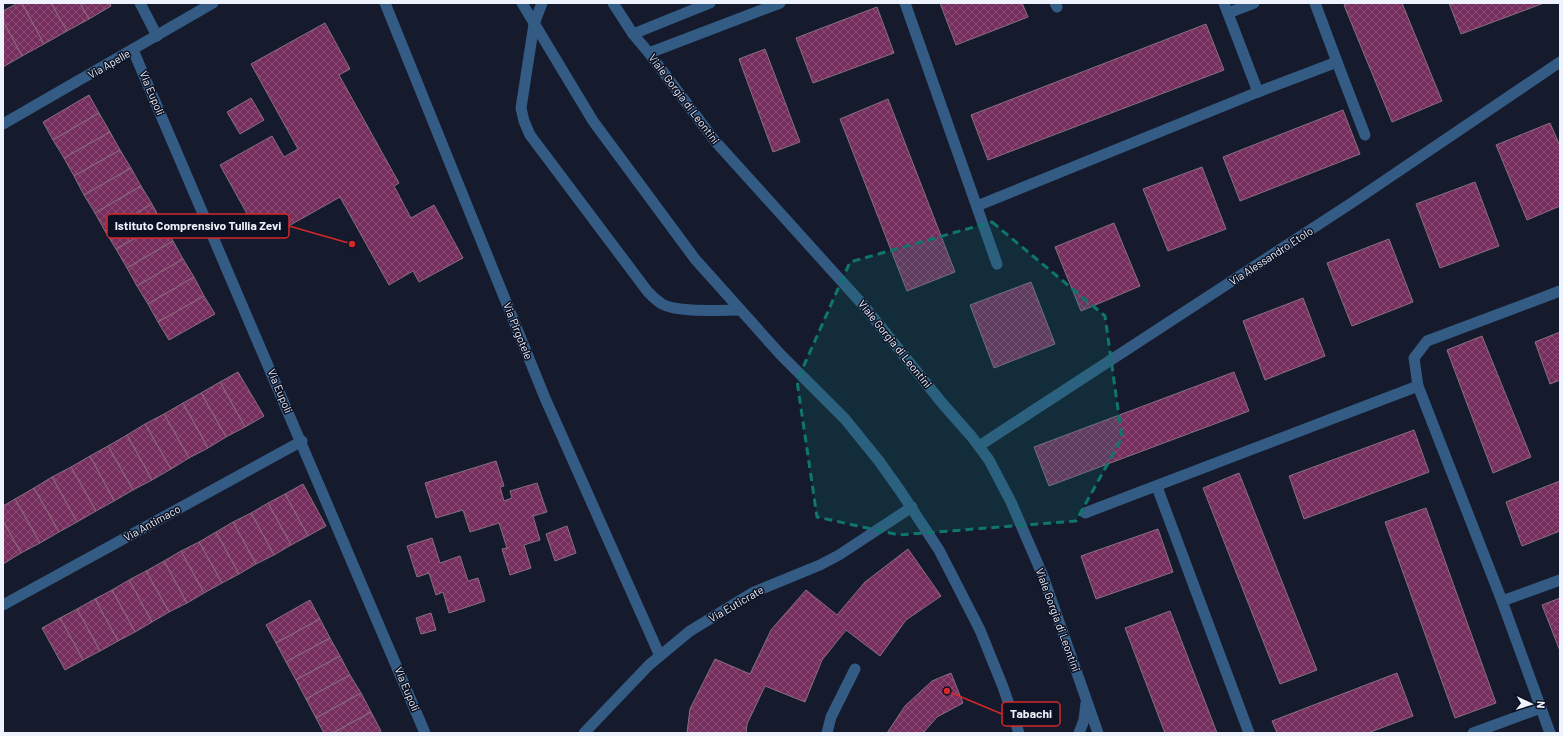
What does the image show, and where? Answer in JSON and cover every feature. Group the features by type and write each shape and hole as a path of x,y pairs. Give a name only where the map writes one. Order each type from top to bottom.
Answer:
{"street":[{"path":"140,3 158,36"},
{"name":"Via Apelle","path":"3,124 213,3"},
{"name":"Via Pirgotele","path":"385,3 544,398 660,656"},
{"path":"522,3 593,121 695,259 780,354 845,418 879,461 912,507 939,550 980,630 995,664 1019,733"},
{"path":"542,3 534,24 522,108 524,121 530,135 654,299 662,304 676,309 740,310"},
{"name":"Viale Gorgia di Leontini","path":"613,3 633,34 715,141 864,306 989,460 1007,493 1032,549 1098,733"},
{"path":"633,34 710,3"},
{"path":"649,53 768,5 780,3"},
{"path":"905,3 997,264"},
{"path":"1254,3 1226,8 1258,92"},
{"path":"1315,3 1336,62 1365,135"},
{"name":"Via Eupoli","path":"133,50 302,441 425,733"},
{"path":"977,206 1336,62"},
{"name":"Via Alessandro Etolo","path":"979,446 1354,202 1560,62"},
{"path":"1550,733 1502,602 1418,386 1414,358 1427,341 1560,291"},
{"path":"1085,513 1157,487 1418,386"},
{"name":"Via Antimaco","path":"3,605 302,441"},
{"path":"1157,487 1249,733"},
{"name":"Via Euticrate","path":"584,733 638,675 690,631 739,601 768,586 808,570 849,549 912,507"},
{"path":"1502,602 1560,580"},
{"path":"827,733 831,717 855,669"},
{"path":"1078,733 1082,726 1086,712 1085,694"},
{"path":"1473,733 1541,708"},
{"path":"1015,721 1025,733"}],"highlighted area":[{"path":"992,222 1105,316 1122,438 1076,521 899,535 817,517 797,381 850,262"}],"building":[{"path":"18,3 22,3 44,44 22,56 3,21 3,11"},
{"path":"22,3 51,3 67,31 44,44"},
{"path":"51,3 80,3 89,19 67,31"},
{"path":"80,3 110,3 111,6 89,19"},
{"path":"940,3 1022,3 1028,17 956,45"},
{"path":"1348,3 1402,3 1442,101 1392,122 1344,5"},
{"path":"1449,3 1544,3 1461,34"},
{"path":"877,7 894,53 813,83 796,38"},
{"path":"3,21 22,56 3,67"},
{"path":"325,23 350,69 339,75 399,183 394,186 411,218 434,205 463,258 419,282 413,271 389,285 340,197 269,237 258,217 251,221 220,165 272,136 284,157 298,149 251,64"},
{"path":"1206,24 1224,70 988,160 971,115"},
{"path":"765,49 800,142 773,152 739,59"},
{"path":"89,95 99,113 53,140 43,122"},
{"path":"251,98 264,120 240,134 227,112"},
{"path":"888,99 955,272 907,291 840,119"},
{"path":"1343,110 1360,154 1240,201 1223,157"},
{"path":"99,113 110,132 64,158 53,140"},
{"path":"1550,123 1560,146 1560,206 1527,220 1496,145"},
{"path":"110,132 120,150 74,176 64,158"},
{"path":"120,150 131,168 84,195 74,176"},
{"path":"1202,167 1226,229 1168,251 1143,189"},
{"path":"131,168 141,186 95,213 84,195"},
{"path":"1475,182 1499,246 1440,268 1416,204"},
{"path":"141,186 152,204 105,231 95,213"},
{"path":"152,204 162,223 116,249 105,231"},
{"path":"162,223 173,241 127,268 116,249"},
{"path":"1114,223 1140,286 1081,311 1055,247"},
{"path":"1389,239 1413,302 1352,326 1327,263"},
{"path":"173,241 183,259 137,286 127,268"},
{"path":"183,259 194,277 148,304 137,286"},
{"path":"194,277 204,296 158,322 148,304"},
{"path":"1031,282 1055,344 994,368 970,305"},
{"path":"204,296 215,314 169,340 158,322"},
{"path":"1303,298 1325,356 1265,380 1243,321"},
{"path":"1560,332 1560,380 1550,384 1535,342"},
{"path":"1482,336 1531,457 1493,473 1447,350"},
{"path":"238,372 264,416 245,427 220,382"},
{"path":"1234,372 1249,411 1049,486 1034,447"},
{"path":"220,382 245,427 226,437 201,393"},
{"path":"201,393 226,437 208,448 183,403"},
{"path":"183,403 208,448 189,458 164,414"},
{"path":"164,414 189,458 171,469 145,424"},
{"path":"145,424 171,469 152,480 127,435"},
{"path":"1414,430 1429,472 1304,519 1289,476"},
{"path":"127,435 152,480 133,490 108,446"},
{"path":"108,446 133,490 114,501 90,456"},
{"path":"90,456 114,501 96,511 71,467"},
{"path":"496,461 504,486 500,487 504,501 512,498 510,491 537,483 547,512 533,516 540,540 524,545 531,568 510,575 502,549 507,548 499,523 470,532 463,510 436,518 425,483"},
{"path":"71,467 96,511 77,522 52,477"},
{"path":"1239,473 1317,670 1280,684 1203,488"},
{"path":"52,477 77,522 59,532 34,488"},
{"path":"1560,481 1560,531 1522,546 1506,502"},
{"path":"303,484 326,526 308,536 285,494"},
{"path":"34,488 59,532 40,543 15,499"},
{"path":"285,494 308,536 291,545 268,503"},
{"path":"15,499 40,543 21,553 3,521 3,506"},
{"path":"268,503 291,545 274,555 251,513"},
{"path":"1426,508 1496,703 1455,718 1385,522"},
{"path":"251,513 274,555 256,564 233,522"},
{"path":"3,521 21,553 3,564"},
{"path":"233,522 256,564 239,574 216,532"},
{"path":"567,526 576,553 555,561 546,534"},
{"path":"1158,529 1173,572 1096,599 1081,556"},
{"path":"216,532 239,574 222,583 199,542"},
{"path":"432,538 440,563 460,556 468,581 478,578 485,601 449,613 443,592 436,595 429,573 417,577 407,546"},
{"path":"199,542 222,583 204,593 181,551"},
{"path":"908,549 941,596 906,620 880,656 846,630 822,660 805,702 765,686 747,724 746,733 687,733 690,709 715,659 750,674 771,630 806,590 837,615 865,582"},
{"path":"181,551 204,593 187,603 164,561"},
{"path":"164,561 187,603 169,612 146,571"},
{"path":"146,571 169,612 152,622 129,580"},
{"path":"129,580 152,622 135,632 112,590"},
{"path":"112,590 135,632 118,641 95,599"},
{"path":"1560,598 1560,651 1542,605"},
{"path":"95,599 118,641 100,651 77,609"},
{"path":"310,600 320,619 276,643 266,625"},
{"path":"77,609 100,651 83,660 60,618"},
{"path":"1170,611 1217,733 1165,733 1125,628"},
{"path":"431,613 436,630 421,634 416,618"},
{"path":"60,618 83,660 65,670 42,628"},
{"path":"320,619 330,638 286,662 276,643"},
{"path":"330,638 340,656 296,680 286,662"},
{"path":"340,656 350,675 306,699 296,680"},
{"path":"951,673 963,703 937,717 923,733 887,733 905,706 932,681"},
{"path":"1397,673 1413,716 1368,733 1277,733 1272,721"},
{"path":"350,675 361,693 316,718 306,699"},
{"path":"361,693 371,712 333,733 324,733 316,718"},
{"path":"371,712 381,731 377,733 333,733"}],"place":[{"name":"Istituto Comprensivo Tullia Zevi","path":"352,244"},
{"name":"Tabachi","path":"947,691"}]}
